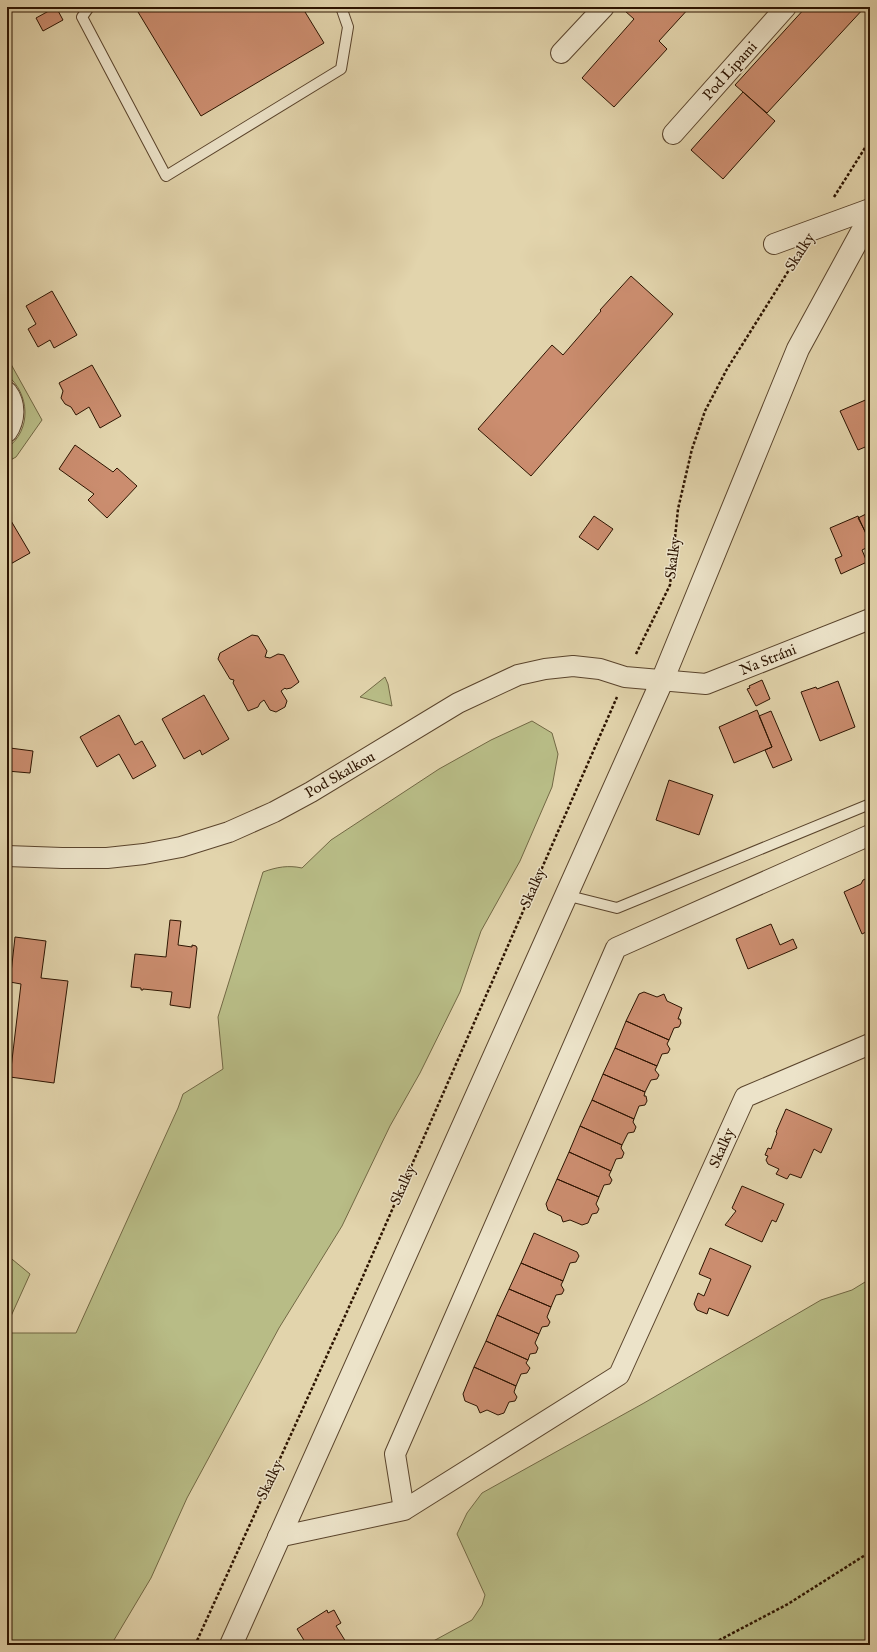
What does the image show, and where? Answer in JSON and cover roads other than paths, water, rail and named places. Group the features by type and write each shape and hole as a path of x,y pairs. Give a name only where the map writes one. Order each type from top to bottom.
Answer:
{"street":[{"path":"561,53 604,7"},
{"name":"Pod Lipami","path":"673,134 786,7"},
{"path":"774,244 870,209"},
{"name":"Skalky","path":"231,1645 565,895 662,681 798,349 870,217"},
{"path":"7,392 14,409 12,424 7,432"},
{"name":"Na Stráni","path":"662,681 706,684 870,619"},
{"name":"Pod Skalkou","path":"7,856 107,858 144,854 181,847 229,832 274,812 349,771 458,704 518,676 545,669 572,666 600,669 625,677 662,681"},
{"path":"404,1510 395,1454 616,948 870,835"},
{"name":"Skalky","path":"278,1537 404,1510 619,1375 745,1097 870,1044"}],"lane":[{"path":"89,7 82,17 166,176 341,69 348,27 341,7"},
{"path":"565,895 617,908 870,804"}]}
